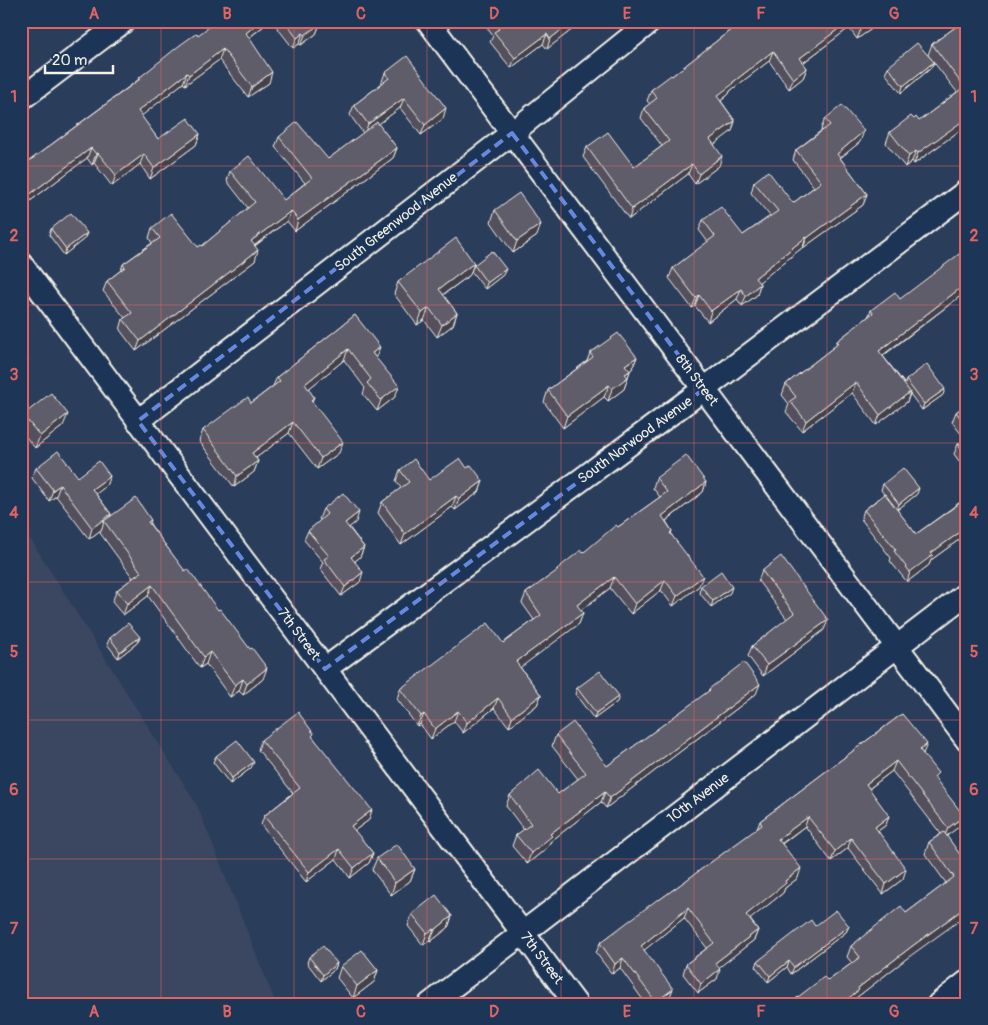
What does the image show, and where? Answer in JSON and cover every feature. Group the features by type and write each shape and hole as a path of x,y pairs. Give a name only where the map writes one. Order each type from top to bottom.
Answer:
{"street":[{"path":"21,98 124,21"},
{"name":"8th Street","path":"428,21 967,740"},
{"name":"South Greenwood Avenue","path":"138,420 512,133 651,21"},
{"name":"South Norwood Avenue","path":"325,669 704,389 967,191"},
{"name":"7th Street","path":"21,264 576,1004"},
{"name":"10th Avenue","path":"430,1004 967,593"},
{"path":"939,1004 967,982"}],"highlighted area":[{"path":"512,133 704,389 325,669 138,421"}],"shaded area":[{"path":"21,527 33,543 197,805 276,1004 21,1004"}],"building":[{"path":"217,21 260,21 246,33 272,72 252,87 223,49 189,75 187,73 138,111 158,139 188,118 200,134 154,168 144,154 116,175 98,153 96,154 91,148 29,195 21,184 21,167 140,79 180,45"},
{"path":"284,21 318,21 320,24 305,35 303,33 297,38"},
{"path":"493,21 573,21 550,39 547,34 515,58 494,32 499,29"},
{"path":"742,21 849,21 800,58 807,68 793,79 773,51 732,83 717,96 735,121 710,139 722,156 699,174 692,164 632,209 587,147 608,132 634,167 669,141 644,108 657,98 651,90 672,76"},
{"path":"855,21 873,21 861,29"},
{"path":"964,21 967,21 967,118 918,153 916,151 909,156 890,132 911,116 914,119 916,117 919,121 964,87 932,44"},
{"path":"917,43 934,62 903,86 888,67"},
{"path":"407,56 446,108 425,125 404,98 368,124 354,105 389,78 385,73"},
{"path":"842,105 864,131 837,154 867,194 806,237 755,278 760,284 746,296 741,289 711,311 699,295 696,298 673,268 715,236 703,220 721,207 743,235 778,211 754,182 768,171 793,203 821,182 796,150 830,125 825,119"},
{"path":"297,122 328,159 377,122 397,148 298,220 291,211 251,241 258,250 140,341 123,319 132,313 107,281 125,267 123,264 160,238 152,228 171,213 198,247 202,246 255,202 230,171 249,156 284,200 312,178 279,137"},
{"path":"519,193 541,224 517,241 495,210"},
{"path":"71,213 87,233 66,249 51,229"},
{"path":"456,238 474,263 439,289 457,313 442,325 429,308 422,313 398,282"},
{"path":"967,248 967,283 879,351 910,392 880,415 856,382 806,421 790,401 796,397 786,384 839,343 837,341 873,313 871,310 895,292 900,299"},
{"path":"492,251 506,269 487,283 474,265"},
{"path":"355,315 380,347 372,353 399,386 381,400 367,383 371,379 348,349 305,384 314,397 311,400 343,442 321,458 293,422 252,453 258,461 237,476 203,430 248,397 251,403 280,381 277,377"},
{"path":"618,333 637,357 625,365 630,371 625,374 628,377 612,389 609,385 567,416 548,390 593,357 590,353"},
{"path":"21,349 28,359 21,364"},
{"path":"927,364 945,389 924,404 906,380"},
{"path":"51,393 68,414 40,436 23,415"},
{"path":"967,404 967,427 956,412"},
{"path":"967,438 967,457 958,444"},
{"path":"58,451 78,477 99,461 110,476 92,489 111,514 92,528 60,485 53,490 36,468"},
{"path":"686,455 706,482 662,516 672,531 670,533 703,576 677,596 665,580 635,604 614,577 577,605 583,613 516,662 541,695 512,717 498,698 467,723 458,711 435,729 424,714 421,716 400,689 488,623 503,643 541,615 526,593 558,570 581,550 583,553 616,525 618,527 667,492 656,478"},
{"path":"460,458 467,468 471,465 483,481 459,499 456,496 405,534 382,502 409,482 400,470 414,459 429,480"},
{"path":"903,468 919,488 899,504 883,484"},
{"path":"343,493 359,512 345,523 364,547 351,557 363,572 345,587 324,559 329,556 308,531 327,514 323,509"},
{"path":"885,494 916,534 967,498 967,527 931,553 933,555 910,572 894,551 896,550 864,510"},
{"path":"136,498 151,520 148,522 185,571 188,569 218,610 220,609 267,668 247,684 243,679 235,685 210,652 204,657 152,585 127,604 117,590 141,572 104,521"},
{"path":"781,556 828,620 767,665 752,646 794,613 762,571"},
{"path":"721,571 732,587 713,601 701,586"},
{"path":"128,623 140,637 120,652 110,638"},
{"path":"744,662 760,684 610,798 605,792 550,834 552,836 531,853 516,835 531,824 510,795 539,770 558,794 586,773 556,735 573,722 607,766 710,690"},
{"path":"600,671 619,696 596,713 577,688"},
{"path":"298,712 314,734 312,736 372,810 351,826 373,853 354,868 339,849 309,872 264,816 300,788 261,740"},
{"path":"902,714 927,744 920,750 938,773 934,777 964,816 948,828 896,761 866,784 889,816 875,827 906,869 886,884 851,838 835,851 808,817 778,839 801,868 785,881 786,883 746,915 758,930 715,963 720,969 701,984 686,964 714,943 688,908 641,946 673,989 656,1002 623,958 615,964 600,943 762,825 760,821"},
{"path":"237,740 254,762 232,778 216,756"},
{"path":"944,832 967,862 967,906 858,988 859,990 841,1004 789,1004 824,977 828,981 860,957 851,946 901,906 906,913 954,877 929,842"},
{"path":"397,844 415,869 395,883 377,858"},
{"path":"436,895 452,916 435,930 427,933 412,914"},
{"path":"836,910 849,926 794,967 789,961 770,976 758,961 811,920 815,926"},
{"path":"323,946 337,963 323,975 309,957"},
{"path":"362,950 378,970 357,986 341,966"},
{"path":"782,1000 785,1004 777,1004"}]}
